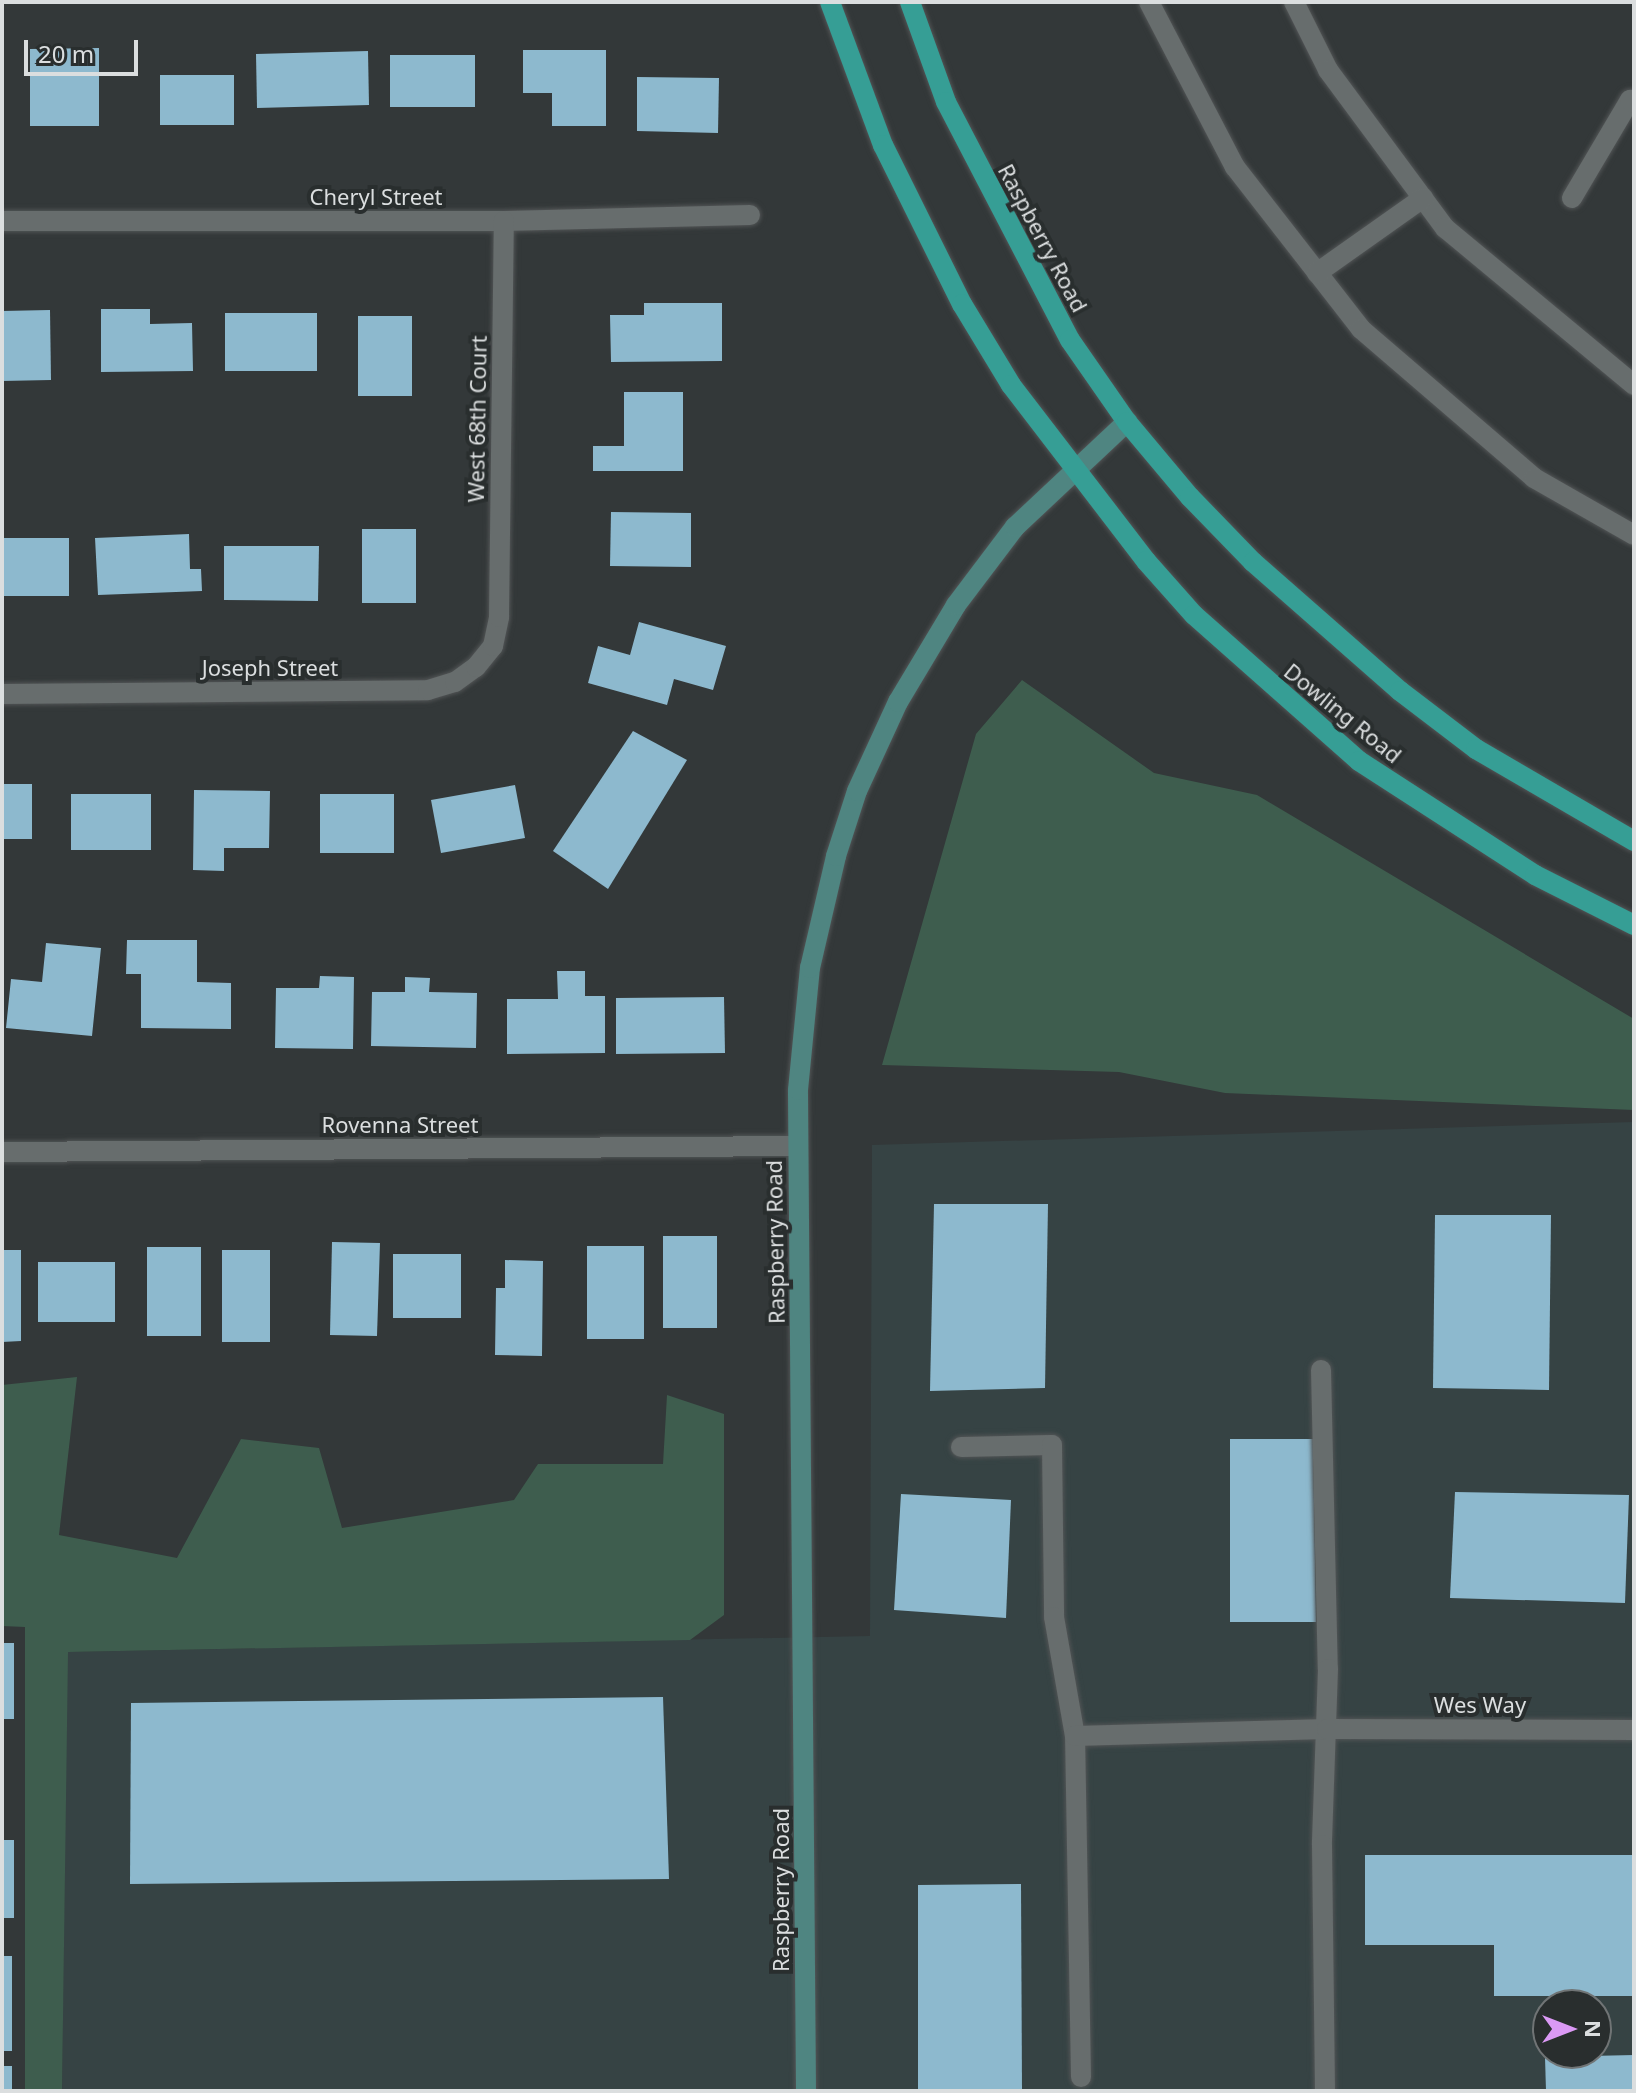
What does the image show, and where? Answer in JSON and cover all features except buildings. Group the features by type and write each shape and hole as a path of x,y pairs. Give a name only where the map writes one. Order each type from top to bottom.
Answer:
{"main road":[{"path":"830,2 883,145 962,304 1011,385 1075,470"},
{"name":"Raspberry Road","path":"806,2091 798,1090 810,968 832,870 857,791 898,702 956,605 1015,527 1127,422 1070,340 999,210 946,102 910,2"},
{"path":"1127,422 1253,562 1388,682 1476,749 1634,841"},
{"name":"Dowling Road","path":"1075,470 1194,615 1359,761 1523,868 1634,925"}],"street":[{"path":"1149,2 1235,167 1361,329 1534,478 1634,535"},
{"path":"1294,2 1328,70 1445,228 1634,385"},
{"path":"1572,198 1630,100 1634,103"},
{"path":"1317,273 1423,198"},
{"name":"Cheryl Street","path":"2,221 504,221 750,215"},
{"name":"West 68th Court","path":"499,617 504,221"},
{"name":"Joseph Street","path":"2,694 428,690 455,682 476,667 493,646 499,617"},
{"name":"Rovenna Street","path":"2,1152 798,1146"},
{"path":"1321,1370 1327,1729 1322,1845 1325,2091"},
{"path":"961,1447 1052,1445 1054,1617 1075,1736 1081,2077"},
{"name":"Wes Way","path":"1075,1736 1327,1729 1634,1730"}],"shaded area":[{"path":"1634,1122 1634,2091 62,2091 67,1652 870,1636 872,1145"}],"green space":[{"path":"1022,680 1154,773 1257,795 1634,1019 1634,1110 1225,1093 1119,1072 882,1065 976,734"},
{"path":"77,1377 59,1535 177,1558 241,1439 319,1448 342,1528 514,1500 538,1464 663,1464 667,1395 724,1414 724,1615 690,1640 68,1652 62,2091 25,2091 25,1627 2,1626 2,1385"}]}
